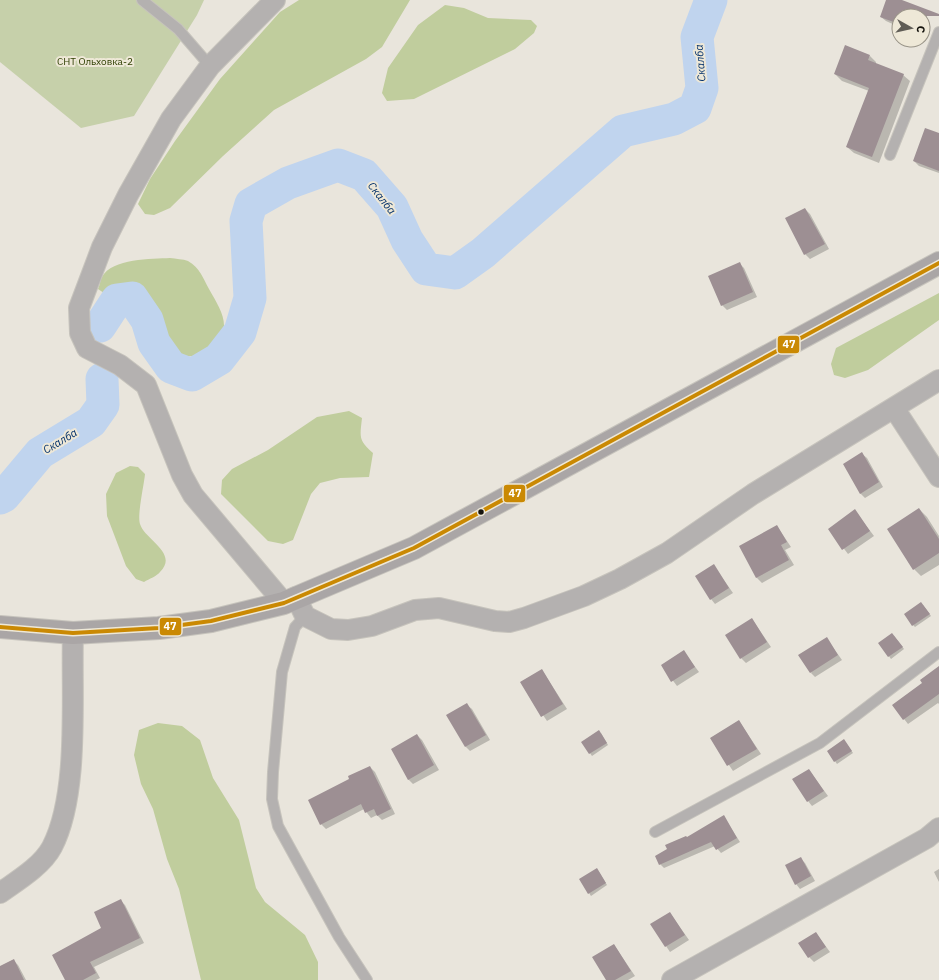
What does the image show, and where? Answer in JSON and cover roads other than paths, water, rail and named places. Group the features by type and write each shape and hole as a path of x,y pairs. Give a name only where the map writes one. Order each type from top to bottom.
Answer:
{"street":[{"path":"275,0 210,66 170,119 128,195 102,247 79,308 80,333 87,348 120,365 146,385 182,475 193,495 295,605 331,629 348,630 372,626 415,610 438,608 495,621 509,622 584,596 620,579 667,553 753,494 939,380"},
{"path":"0,627 73,633 159,628 211,621 295,605 414,548 939,263"},
{"path":"894,408 939,477"},
{"path":"0,893 38,863 52,848 62,821 68,792 72,740 73,633"},
{"path":"672,980 927,838 939,828"}],"lane":[{"path":"142,0 178,29 210,66"},
{"path":"890,155 939,32"},
{"path":"295,605 295,627 282,672 272,772 272,799 278,826 339,937 367,980"},
{"path":"655,832 820,742 939,652"}],"waterway":[{"name":"Скалба","path":"100,326 117,300 132,298 147,320 154,343 171,367 192,375 219,359 240,332 250,298 246,221 251,204 288,183 338,165 364,175 392,207 407,240 426,269 455,273 483,253 623,131 674,119 695,108 702,88 697,37 711,0"},
{"name":"Скалба","path":"0,498 4,496 40,453 91,422 103,405 102,379"}],"park label":[{"name":"СНТ Ольховка-2","path":"95,61"}]}
